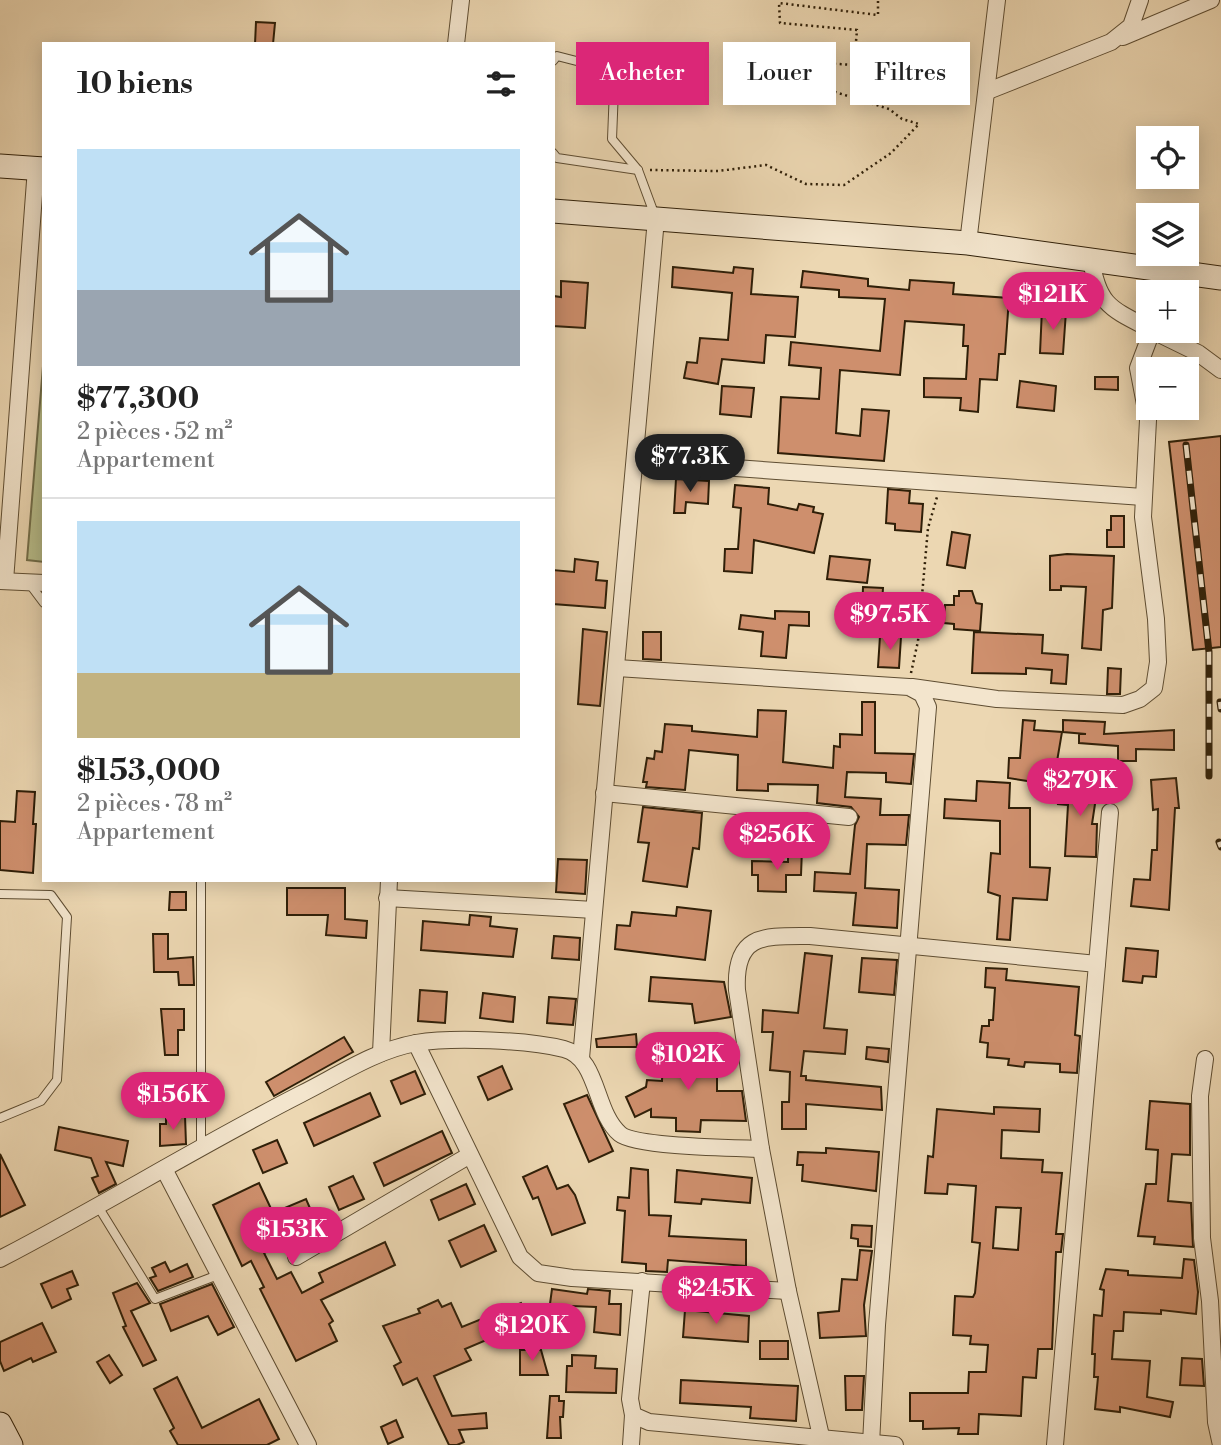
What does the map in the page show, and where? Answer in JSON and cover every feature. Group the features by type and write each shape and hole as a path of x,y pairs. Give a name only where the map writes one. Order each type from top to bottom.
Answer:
{"street":[{"path":"456,42 461,0"},
{"path":"968,243 997,0"},
{"path":"1111,42 1132,26 1140,0"},
{"path":"988,91 1210,0"},
{"path":"0,166 40,169 2,581 36,583"},
{"path":"555,211 968,243 1221,278"},
{"path":"656,219 582,1058 605,1114 621,1135 645,1142 761,1149"},
{"path":"1091,259 1096,290 1117,312 1136,322"},
{"path":"617,668 909,687 997,699 1123,705 1140,699 1154,688 1158,662 1156,619 1143,539 1143,497 1149,457 1148,420 1138,368 1147,343"},
{"path":"1178,343 1198,353 1221,370"},
{"path":"635,461 1143,497"},
{"path":"872,1444 877,1325 928,707 922,694 909,687"},
{"path":"604,793 849,817"},
{"path":"1055,1445 1110,812"},
{"path":"381,1053 389,882"},
{"path":"387,898 594,910"},
{"path":"822,1441 788,1291 761,1149 737,989 736,968 743,949 758,939 810,936 1097,964"},
{"path":"0,1259 99,1208 201,1145 381,1053 416,1043 452,1041 551,1046 582,1058"},
{"path":"416,1043 520,1257 538,1273 572,1278 788,1291"},
{"path":"1205,1059 1200,1096 1202,1238 1210,1301 1216,1422 1221,1445"},
{"path":"296,1257 470,1156"},
{"path":"164,1168 308,1445"},
{"path":"631,1445 633,1415 630,1399 642,1281"},
{"path":"633,1415 649,1422 822,1441 895,1445"},
{"path":"0,1424 11,1445"}],"lane":[{"path":"555,58 557,56 596,66 614,89 612,139 638,170 656,219"},
{"path":"555,156 638,170"},
{"path":"201,882 201,1145"},
{"path":"0,894 51,895 67,917 57,1080 41,1101 0,1118"},
{"path":"99,1208 155,1299 218,1275"}],"path":[{"path":"638,170 718,171 766,165 806,184 844,185 891,153 919,124 902,118 889,108 832,91 812,66 774,60 854,65 857,30 780,23 779,3 878,15 878,0"},
{"path":"909,687 918,641 928,528 943,484"}],"green space":[{"path":"42,378 42,562 27,560"}],"building":[{"path":"256,22 275,23 273,42 255,42"},
{"path":"673,267 733,273 734,267 753,269 751,294 798,297 795,337 766,335 764,363 722,359 718,384 684,378 687,362 697,363 700,338 728,340 732,293 672,287"},
{"path":"803,271 868,279 868,286 909,290 910,280 954,283 953,294 1009,298 1005,354 999,354 997,380 980,379 978,412 960,410 961,398 924,397 924,378 966,379 968,346 963,346 964,325 905,321 900,375 840,370 836,433 860,436 862,409 889,411 884,461 778,453 781,397 819,399 821,368 789,365 791,342 880,351 885,299 839,297 839,290 801,287"},
{"path":"561,281 588,283 585,328 555,326 555,296 561,297"},
{"path":"1042,309 1066,311 1063,354 1040,353"},
{"path":"1095,377 1118,377 1118,390 1095,389"},
{"path":"1020,381 1056,386 1054,411 1017,407"},
{"path":"722,386 754,388 751,417 720,414"},
{"path":"1221,436 1221,647 1193,650 1169,442"},
{"path":"676,479 709,481 708,504 686,502 685,513 674,513"},
{"path":"735,485 769,488 768,504 797,510 799,504 814,507 813,512 823,514 814,553 754,540 752,573 724,571 725,549 738,549 741,508 733,507"},
{"path":"888,489 910,491 909,503 923,504 921,532 895,530 895,524 886,523"},
{"path":"1111,516 1124,516 1124,547 1107,547 1107,530 1111,530"},
{"path":"952,532 970,535 965,568 947,565"},
{"path":"830,556 870,560 867,583 827,579"},
{"path":"1050,556 1114,556 1112,608 1103,610 1101,650 1082,648 1086,587 1061,586 1061,590 1050,590"},
{"path":"575,559 598,562 596,580 607,581 605,608 555,604 555,570 574,572"},
{"path":"863,587 883,588 881,618 862,618"},
{"path":"959,591 972,591 976,603 982,604 980,631 954,629 954,624 944,623 945,605 954,605 954,596 959,596"},
{"path":"775,611 809,612 809,626 789,625 786,658 761,656 763,632 739,629 741,615 775,619"},
{"path":"583,629 607,632 600,706 578,704"},
{"path":"643,632 661,632 661,660 643,659"},
{"path":"974,632 1043,635 1042,653 1068,655 1066,684 1051,683 1052,670 1026,668 1026,674 972,673"},
{"path":"880,636 901,637 899,668 878,667"},
{"path":"1108,668 1121,669 1120,694 1107,694"},
{"path":"862,702 875,702 875,753 914,754 911,784 886,782 886,773 847,772 845,797 881,799 880,815 909,815 906,845 867,844 865,888 899,890 897,928 853,925 856,893 814,891 815,872 850,874 855,825 859,817 851,807 817,803 818,785 768,784 768,791 737,790 738,755 689,750 685,790 646,787 647,782 643,782 647,758 654,759 655,751 662,752 665,724 692,726 692,731 757,737 758,710 786,711 783,762 833,768 834,746 840,747 840,734 862,735"},
{"path":"1023,720 1035,721 1034,730 1062,732 1053,785 1008,778 1009,758 1020,758"},
{"path":"1063,720 1105,722 1104,734 1174,730 1174,750 1136,749 1136,761 1118,761 1118,746 1079,743 1079,734 1086,734 1063,732"},
{"path":"1176,778 1179,808 1175,808 1169,910 1131,906 1134,879 1150,880 1152,850 1157,850 1158,809 1153,810 1151,780"},
{"path":"1062,779 1098,784 1092,824 1097,824 1096,857 1065,856 1068,805 1058,804"},
{"path":"977,781 1010,783 1009,808 1030,808 1030,867 1050,868 1047,900 1013,898 1010,940 997,939 1000,896 988,892 991,853 1000,854 1000,821 944,818 945,799 976,801"},
{"path":"17,791 35,792 33,873 0,870 0,821 15,822"},
{"path":"643,807 702,813 699,849 693,848 687,887 643,881 649,843 638,842"},
{"path":"740,823 754,823 753,849 739,849"},
{"path":"788,849 802,849 801,875 786,875 786,892 758,891 758,875 752,875 752,861 788,862"},
{"path":"558,859 587,860 585,894 556,892"},
{"path":"287,888 345,888 345,919 367,921 366,938 326,935 328,915 287,915"},
{"path":"170,892 186,892 186,910 169,910"},
{"path":"677,907 711,911 705,960 615,949 617,925 630,926 632,912 676,916"},
{"path":"470,915 491,917 490,926 517,929 513,957 421,950 423,921 469,925"},
{"path":"153,934 168,934 168,959 193,957 194,985 179,985 178,972 154,972"},
{"path":"554,936 580,938 579,960 552,958"},
{"path":"1126,948 1158,951 1156,977 1143,976 1142,983 1123,981"},
{"path":"805,953 832,956 824,1028 847,1030 845,1054 804,1051 801,1076 806,1076 806,1080 881,1087 882,1110 806,1104 806,1129 782,1129 782,1102 789,1102 790,1072 770,1070 773,1032 762,1032 763,1010 798,1013"},
{"path":"862,958 897,960 894,995 859,992"},
{"path":"986,968 1007,969 1006,980 1079,987 1075,1035 1080,1036 1077,1073 1060,1072 1060,1064 1025,1062 1024,1067 1008,1065 1009,1059 987,1057 988,1043 980,1042 982,1026 989,1026 989,1020 993,1020 995,988 985,987"},
{"path":"651,977 724,982 731,1017 695,1023 692,1004 649,1001"},
{"path":"420,990 447,992 445,1023 418,1021"},
{"path":"483,993 515,997 513,1022 480,1018"},
{"path":"549,997 576,999 573,1025 547,1023"},
{"path":"161,1009 184,1009 184,1030 178,1030 178,1055 165,1055"},
{"path":"636,1034 637,1047 597,1047 596,1039"},
{"path":"344,1037 353,1052 274,1096 266,1082"},
{"path":"695,1043 710,1043 710,1065 717,1065 717,1091 742,1091 746,1121 701,1120 700,1132 676,1131 676,1118 651,1117 651,1109 635,1117 626,1097 646,1087 647,1080 662,1081 663,1048 695,1049"},
{"path":"867,1047 889,1049 888,1062 866,1059"},
{"path":"502,1066 512,1089 488,1100 478,1077"},
{"path":"415,1071 425,1094 401,1104 391,1081"},
{"path":"370,1093 380,1116 314,1146 304,1123"},
{"path":"587,1095 613,1151 589,1162 564,1104"},
{"path":"1150,1101 1190,1104 1190,1155 1172,1154 1168,1201 1191,1203 1193,1247 1154,1244 1155,1237 1138,1236 1146,1184 1156,1184 1158,1150 1146,1149"},
{"path":"994,1107 1040,1109 1039,1132 1002,1130 1001,1158 1043,1160 1042,1172 1062,1173 1056,1234 1063,1234 1061,1252 1056,1252 1052,1349 1038,1349 1036,1378 1023,1377 1021,1416 979,1414 978,1434 958,1434 959,1428 923,1429 923,1421 910,1421 910,1393 968,1393 969,1372 986,1372 988,1345 970,1344 971,1336 953,1335 955,1296 973,1297 975,1293 980,1243 972,1242 976,1186 948,1184 947,1194 925,1193 928,1156 933,1157 937,1109 994,1114","holes":["996,1207 1021,1208 1018,1250 993,1248"]},
{"path":"185,1116 186,1144 160,1146 160,1124 166,1124 166,1117"},
{"path":"59,1127 128,1141 123,1166 106,1162 116,1184 99,1193 92,1178 98,1176 91,1158 55,1150"},
{"path":"442,1131 452,1153 384,1186 374,1163"},
{"path":"277,1140 287,1163 263,1173 253,1150"},
{"path":"826,1148 879,1152 876,1191 802,1181 803,1165 797,1165 798,1152 826,1153"},
{"path":"0,1154 25,1205 0,1217"},
{"path":"547,1166 557,1189 568,1185 575,1195 585,1223 552,1235 538,1197 533,1199 523,1177"},
{"path":"631,1168 648,1170 649,1215 671,1216 669,1236 746,1240 746,1266 668,1260 667,1272 646,1271 646,1264 622,1262 625,1211 617,1210 618,1197 629,1198"},
{"path":"677,1170 752,1178 750,1203 702,1199 701,1204 675,1202"},
{"path":"353,1176 364,1199 339,1210 329,1187"},
{"path":"259,1183 273,1213 306,1199 316,1222 275,1240 278,1246 264,1253 277,1279 291,1272 302,1293 323,1282 319,1273 385,1242 395,1265 321,1300 333,1321 329,1324 337,1341 296,1361 260,1289 264,1287 251,1261 242,1266 213,1205"},
{"path":"466,1184 475,1204 439,1220 431,1200"},
{"path":"484,1225 496,1251 461,1267 449,1241"},
{"path":"852,1225 872,1226 871,1247 858,1246 858,1239 851,1238"},
{"path":"860,1250 872,1251 864,1305 866,1336 820,1338 818,1313 839,1311 842,1279 857,1280"},
{"path":"1184,1259 1194,1260 1198,1292 1196,1314 1161,1310 1161,1314 1124,1312 1123,1331 1114,1331 1112,1359 1150,1361 1147,1397 1173,1402 1170,1417 1120,1407 1120,1412 1095,1409 1098,1377 1094,1377 1095,1354 1092,1354 1094,1315 1102,1316 1104,1290 1100,1289 1106,1269 1128,1271 1128,1275 1182,1278"},
{"path":"165,1262 170,1272 187,1264 193,1277 158,1291 150,1278 156,1276 152,1268"},
{"path":"72,1271 78,1285 67,1289 71,1299 52,1308 41,1284"},
{"path":"137,1283 150,1303 131,1311 156,1360 143,1366 123,1327 126,1326 113,1293"},
{"path":"212,1284 234,1327 218,1335 208,1316 171,1331 160,1304"},
{"path":"552,1289 587,1294 588,1289 610,1291 609,1304 621,1304 620,1335 594,1332 596,1307 572,1306 568,1329 547,1326"},
{"path":"438,1300 442,1307 451,1303 462,1327 521,1303 529,1322 465,1349 471,1360 434,1376 452,1416 486,1413 487,1428 459,1430 464,1442 457,1445 449,1445 417,1378 403,1385 394,1366 401,1362 383,1326 420,1313 418,1309"},
{"path":"685,1310 749,1316 748,1342 683,1337"},
{"path":"42,1323 56,1352 33,1362 31,1358 4,1371 0,1361 0,1342"},
{"path":"760,1341 788,1341 788,1359 760,1359"},
{"path":"520,1350 541,1350 548,1375 520,1375"},
{"path":"109,1355 122,1375 110,1383 97,1362"},
{"path":"572,1355 596,1356 595,1368 617,1369 616,1393 566,1392 567,1366 572,1366"},
{"path":"1182,1358 1202,1359 1204,1386 1180,1385"},
{"path":"845,1376 864,1376 862,1410 846,1410"},
{"path":"177,1377 202,1428 259,1399 279,1439 267,1445 178,1445 170,1431 174,1428 154,1389"},
{"path":"681,1380 798,1386 796,1421 750,1418 751,1407 680,1403"},
{"path":"550,1396 559,1396 559,1401 564,1401 563,1417 560,1417 561,1438 547,1438"},
{"path":"396,1420 403,1437 388,1444 381,1427"}],"railway":[{"path":"1186,445 1209,652 1209,776"},
{"path":"1220,702 1221,709"},
{"path":"1219,842 1221,847"}]}
